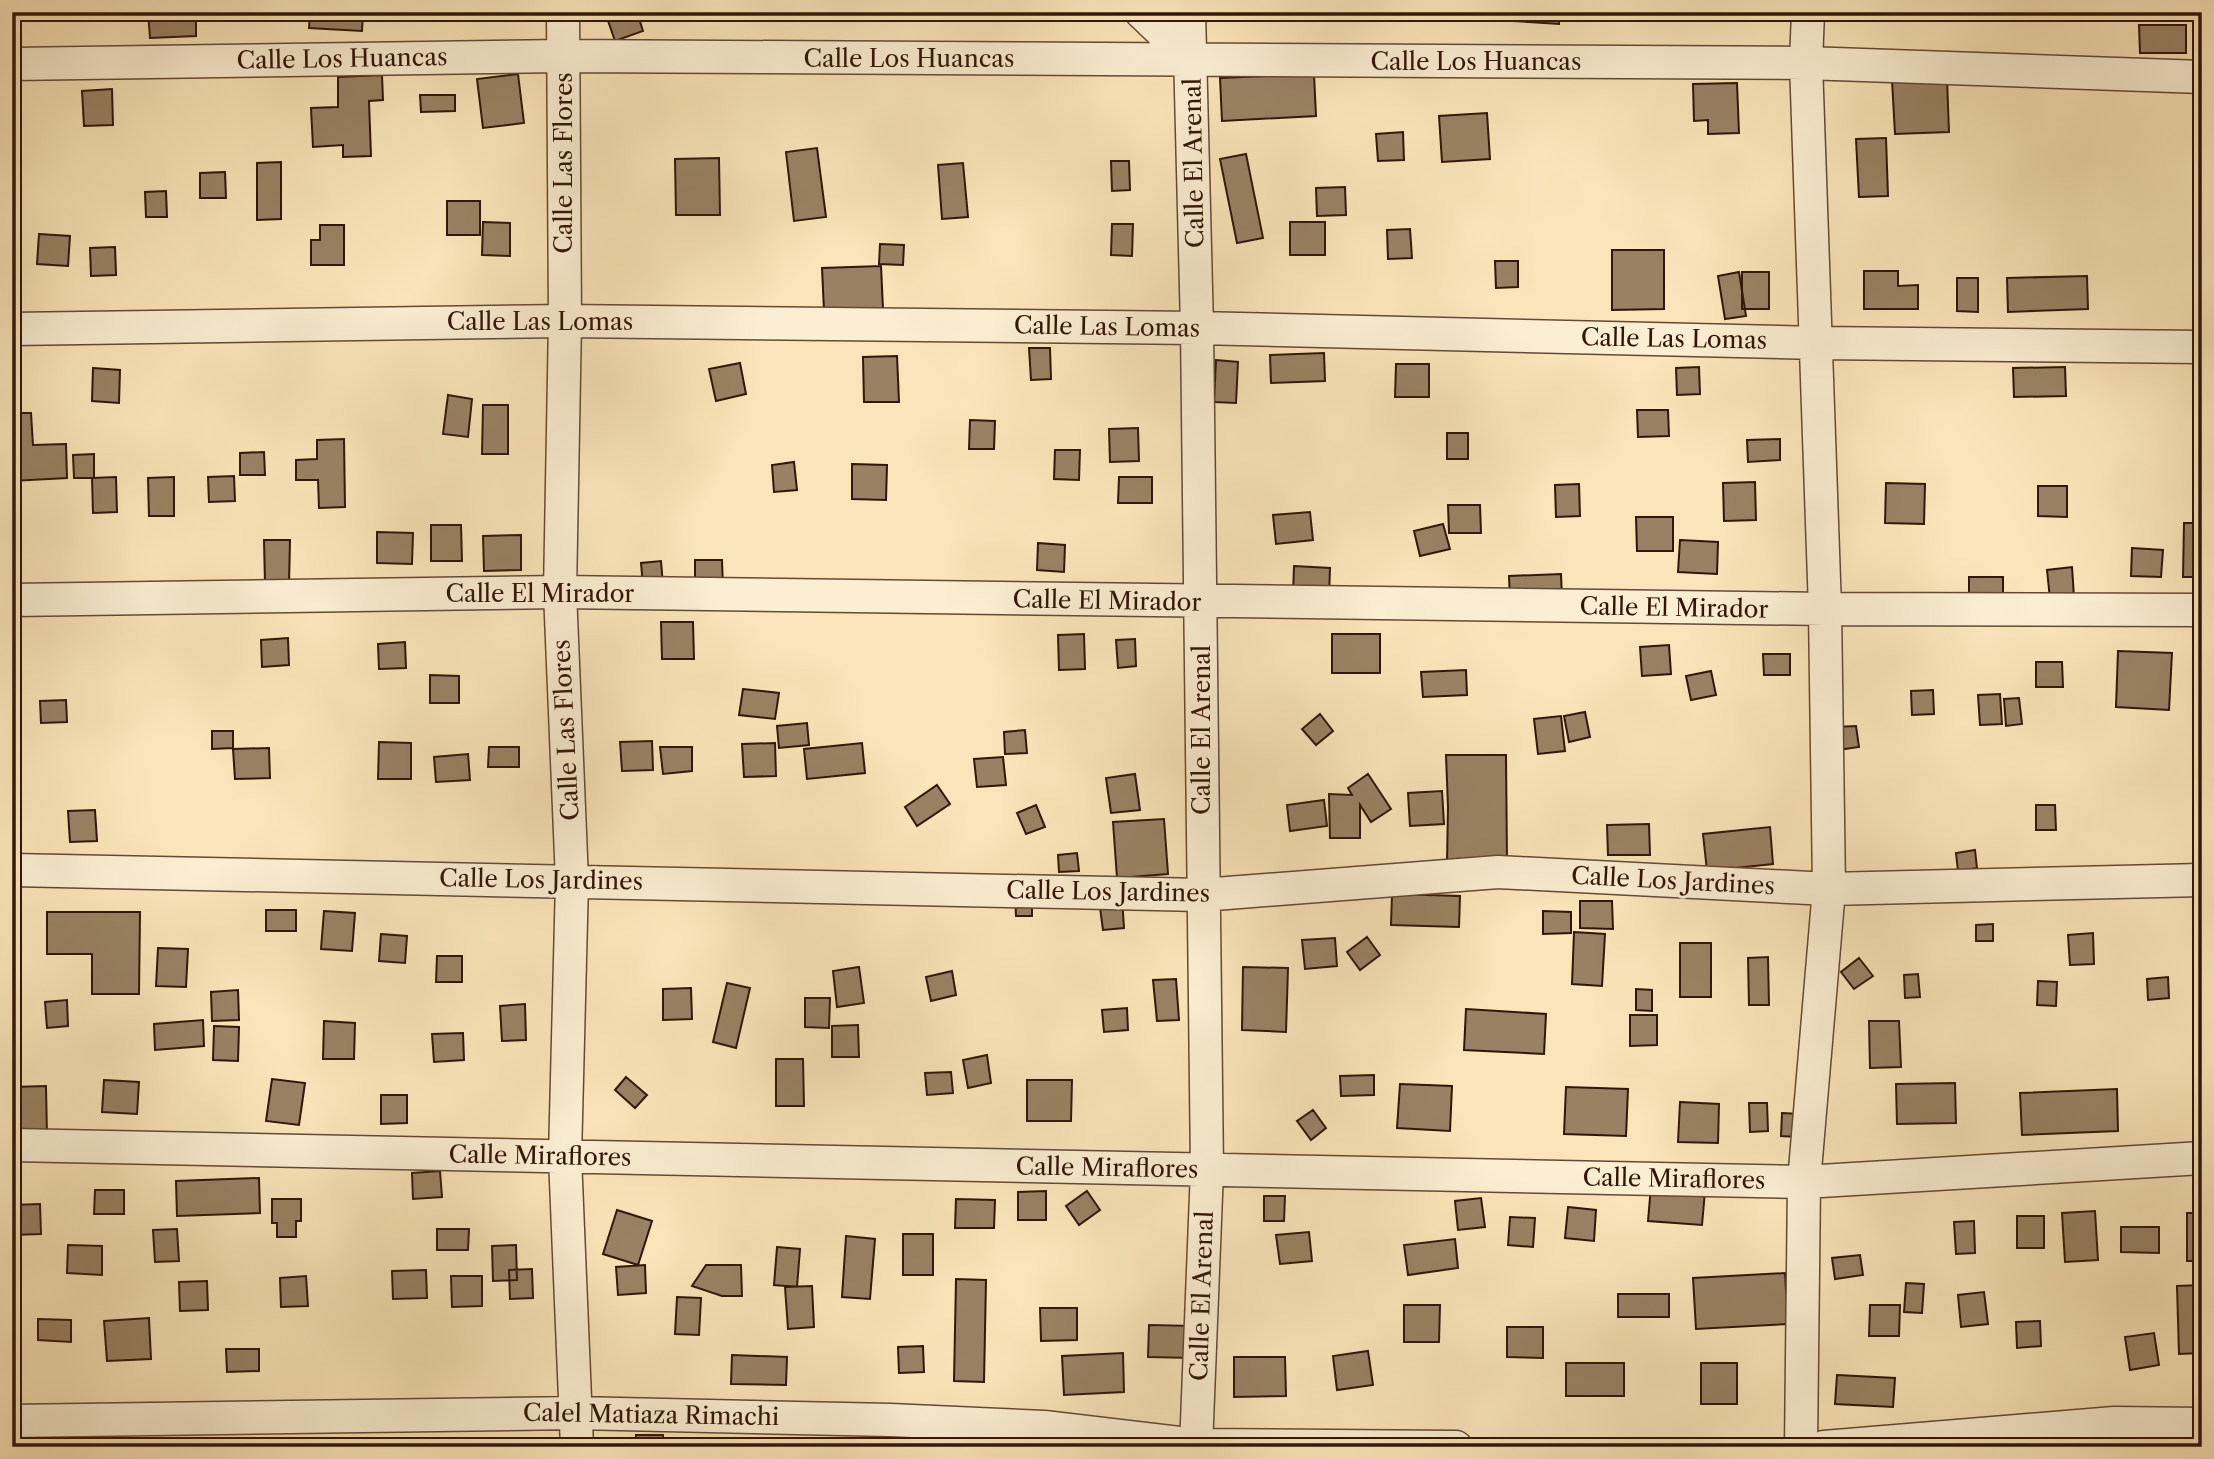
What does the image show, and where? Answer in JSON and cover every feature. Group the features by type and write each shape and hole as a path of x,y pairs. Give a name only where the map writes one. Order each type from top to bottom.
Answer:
{"street":[{"name":"Calle Las Flores","path":"563,12 565,321 560,592 572,881 565,1157 577,1447"},
{"path":"1141,12 1192,61"},
{"name":"Calle El Arenal","path":"1189,12 1198,328 1207,1170 1196,1446"},
{"path":"1801,1447 1804,1182 1829,889 1825,609 1805,63 1808,12"},
{"name":"Calle Los Huancas","path":"12,64 564,56 1805,63 2202,77"},
{"name":"Calle Las Lomas","path":"12,329 565,321 1198,328 1817,343 2202,347"},
{"name":"Calle El Mirador","path":"12,600 560,592 1825,609 2202,610"},
{"name":"Calle Los Jardines","path":"12,870 1202,895 1497,872 1829,889 2202,880"},
{"name":"Calle Miraflores","path":"12,1145 1804,1182 2202,1158"},
{"name":"Calel Matiaza Rimachi","path":"12,1421 576,1413 890,1420 1044,1427 1196,1446 1456,1447"},
{"path":"1824,1447 2113,1423 2202,1424"}],"building":[{"path":"148,12 196,12 196,36 150,38"},
{"path":"310,12 363,12 362,31 309,28"},
{"path":"605,12 637,12 643,31 615,41"},
{"path":"1452,12 1501,12 1501,18 1452,17"},
{"path":"1514,12 1559,12 1559,24 1514,21"},
{"path":"2139,25 2186,25 2186,53 2140,53"},
{"path":"518,74 524,123 483,128 477,79"},
{"path":"1314,74 1316,116 1222,121 1220,78"},
{"path":"382,75 383,100 369,101 371,156 343,157 343,145 313,147 311,108 338,107 338,77"},
{"path":"1947,78 1949,132 1895,134 1892,80"},
{"path":"1737,83 1739,133 1708,134 1708,120 1694,121 1693,84"},
{"path":"112,89 113,125 84,126 82,91"},
{"path":"420,95 455,95 455,111 421,112"},
{"path":"1487,113 1490,159 1442,162 1439,116"},
{"path":"1403,132 1404,160 1378,161 1376,134"},
{"path":"1886,138 1888,196 1859,197 1856,139"},
{"path":"817,148 826,217 794,221 786,152"},
{"path":"1246,154 1263,238 1237,243 1220,159"},
{"path":"719,158 720,215 676,215 675,159"},
{"path":"1111,161 1129,161 1130,190 1112,191"},
{"path":"281,162 281,219 257,220 257,163"},
{"path":"963,163 968,217 942,219 938,165"},
{"path":"225,172 226,198 200,198 200,173"},
{"path":"1345,187 1346,215 1317,216 1316,188"},
{"path":"166,191 167,217 146,217 145,192"},
{"path":"447,201 480,201 480,235 447,235"},
{"path":"483,222 510,223 510,256 482,255"},
{"path":"1290,222 1325,222 1325,255 1290,255"},
{"path":"1112,224 1133,224 1132,256 1111,255"},
{"path":"320,225 344,225 344,265 311,265 311,240 320,240"},
{"path":"1410,229 1412,258 1388,259 1387,230"},
{"path":"39,234 70,236 68,266 37,264"},
{"path":"880,244 904,245 903,265 879,264"},
{"path":"115,247 116,275 91,276 90,248"},
{"path":"1612,250 1664,250 1664,309 1612,310"},
{"path":"1495,261 1518,261 1518,287 1496,288"},
{"path":"881,266 883,309 824,311 822,268"},
{"path":"1864,271 1898,271 1898,286 1918,285 1918,309 1864,309"},
{"path":"1739,272 1746,316 1725,319 1718,276"},
{"path":"1742,272 1769,272 1769,309 1742,309"},
{"path":"2087,276 2088,309 2008,312 2007,278"},
{"path":"1957,278 1978,278 1978,312 1957,311"},
{"path":"1029,348 1050,348 1051,379 1031,380"},
{"path":"1324,353 1325,381 1271,383 1270,355"},
{"path":"897,356 899,402 864,402 863,357"},
{"path":"1216,360 1238,362 1236,403 1214,402"},
{"path":"740,363 746,394 716,401 709,369"},
{"path":"1396,364 1429,364 1429,397 1395,397"},
{"path":"1699,367 1700,394 1677,395 1676,368"},
{"path":"2065,367 2066,396 2014,397 2013,368"},
{"path":"93,368 120,370 119,403 92,401"},
{"path":"448,395 472,399 468,437 443,434"},
{"path":"483,405 508,405 508,454 482,454"},
{"path":"1637,410 1668,410 1669,436 1638,437"},
{"path":"12,413 31,413 33,445 66,444 67,478 12,481"},
{"path":"970,420 995,421 994,449 969,449"},
{"path":"1138,428 1139,461 1110,462 1109,429"},
{"path":"1447,433 1468,433 1468,459 1447,459"},
{"path":"344,439 345,507 319,508 318,480 296,480 296,460 317,459 317,440"},
{"path":"1780,439 1780,460 1748,462 1747,440"},
{"path":"1055,450 1080,450 1079,480 1054,479"},
{"path":"264,452 265,475 240,475 240,453"},
{"path":"94,454 94,478 74,478 73,455"},
{"path":"794,462 797,490 774,492 772,465"},
{"path":"852,464 887,465 886,500 852,499"},
{"path":"234,476 235,501 209,502 208,477"},
{"path":"116,477 117,512 93,513 92,478"},
{"path":"174,477 174,516 149,516 148,478"},
{"path":"1119,477 1152,477 1152,503 1118,503"},
{"path":"1755,482 1756,520 1724,521 1723,483"},
{"path":"1886,483 1925,484 1924,524 1885,523"},
{"path":"1579,484 1580,516 1556,517 1555,485"},
{"path":"2038,486 2067,486 2067,517 2038,516"},
{"path":"1448,505 1480,505 1481,533 1449,533"},
{"path":"1310,512 1313,540 1276,544 1273,515"},
{"path":"1636,517 1673,517 1673,551 1637,551"},
{"path":"2184,523 2202,523 2202,577 2183,577"},
{"path":"1443,524 1450,549 1420,556 1414,531"},
{"path":"431,525 461,525 462,561 431,561"},
{"path":"377,532 413,533 412,564 377,563"},
{"path":"521,535 521,570 484,571 483,536"},
{"path":"264,540 290,540 289,584 265,584"},
{"path":"1680,540 1718,542 1717,574 1678,572"},
{"path":"1038,543 1065,545 1064,572 1037,570"},
{"path":"2132,548 2163,550 2161,577 2131,576"},
{"path":"695,560 722,560 723,588 695,589"},
{"path":"661,561 663,585 643,586 641,563"},
{"path":"1294,566 1330,568 1329,597 1293,595"},
{"path":"2072,567 2074,597 2050,599 2047,570"},
{"path":"1561,574 1562,598 1510,600 1509,576"},
{"path":"1969,577 2003,577 2003,605 1969,606"},
{"path":"661,622 693,622 694,659 662,659"},
{"path":"1084,634 1085,669 1059,670 1058,635"},
{"path":"1332,634 1380,634 1380,673 1332,673"},
{"path":"288,638 289,665 262,667 261,640"},
{"path":"1135,639 1136,666 1118,668 1116,640"},
{"path":"405,642 406,668 379,669 378,644"},
{"path":"1669,645 1671,674 1642,676 1640,647"},
{"path":"2118,651 2172,653 2169,710 2116,707"},
{"path":"1763,654 1790,654 1790,675 1764,675"},
{"path":"2036,662 2062,662 2063,687 2036,687"},
{"path":"1466,670 1467,695 1423,697 1421,672"},
{"path":"1711,671 1716,695 1691,700 1686,676"},
{"path":"430,675 459,676 459,703 430,703"},
{"path":"743,689 779,693 775,719 739,715"},
{"path":"1933,690 1934,714 1912,715 1911,691"},
{"path":"2000,694 2002,724 1980,725 1978,695"},
{"path":"2019,698 2022,724 2006,726 2004,699"},
{"path":"66,700 67,722 41,723 40,701"},
{"path":"1585,712 1590,737 1569,742 1564,716"},
{"path":"1320,714 1333,731 1316,745 1302,729"},
{"path":"1561,716 1565,751 1538,754 1534,719"},
{"path":"807,723 809,745 779,748 777,726"},
{"path":"1856,726 1859,747 1838,750 1835,727"},
{"path":"1025,730 1027,753 1005,754 1004,732"},
{"path":"212,731 233,731 233,748 212,749"},
{"path":"652,741 653,770 622,771 620,742"},
{"path":"379,742 411,743 411,779 378,779"},
{"path":"775,743 776,776 744,777 742,744"},
{"path":"862,743 865,773 807,779 804,749"},
{"path":"489,747 519,747 519,767 488,767"},
{"path":"660,747 692,747 692,771 663,774"},
{"path":"269,748 270,778 235,779 233,749"},
{"path":"468,754 470,780 436,782 434,757"},
{"path":"1446,755 1506,755 1507,862 1447,863"},
{"path":"1003,757 1006,785 977,787 974,759"},
{"path":"1135,774 1140,810 1111,813 1106,778"},
{"path":"1368,774 1391,809 1371,822 1360,805 1360,838 1330,838 1329,794 1352,795 1348,788"},
{"path":"937,785 950,804 917,826 905,807"},
{"path":"1442,791 1444,824 1410,826 1408,793"},
{"path":"1324,800 1327,826 1290,831 1287,805"},
{"path":"1036,805 1045,827 1026,834 1017,813"},
{"path":"2036,805 2055,805 2056,830 2036,830"},
{"path":"95,810 97,841 70,842 68,811"},
{"path":"1164,819 1168,874 1117,878 1113,822"},
{"path":"1649,824 1650,855 1608,855 1607,825"},
{"path":"1770,827 1773,864 1707,871 1703,834"},
{"path":"1975,850 1977,868 1958,871 1956,853"},
{"path":"1077,853 1079,871 1059,872 1058,855"},
{"path":"1015,894 1032,894 1032,916 1016,916"},
{"path":"1392,894 1460,896 1459,927 1391,925"},
{"path":"1122,897 1124,928 1103,930 1099,900"},
{"path":"1580,901 1612,901 1613,929 1580,928"},
{"path":"266,910 296,910 296,931 266,931"},
{"path":"324,911 355,913 352,951 321,949"},
{"path":"1543,911 1571,912 1571,933 1543,934"},
{"path":"47,912 140,912 139,994 92,994 92,954 47,954"},
{"path":"1993,924 1993,941 1976,941 1976,925"},
{"path":"1574,932 1605,934 1602,986 1572,984"},
{"path":"2093,933 2094,964 2070,965 2068,935"},
{"path":"381,934 407,936 405,963 379,961"},
{"path":"1367,937 1380,955 1360,970 1347,952"},
{"path":"1335,938 1337,966 1305,969 1302,940"},
{"path":"1680,943 1711,943 1711,997 1680,997"},
{"path":"158,948 188,949 186,987 156,986"},
{"path":"437,956 462,956 462,982 436,982"},
{"path":"1768,957 1769,1005 1749,1005 1748,958"},
{"path":"1859,958 1873,976 1854,989 1841,972"},
{"path":"859,967 864,1003 837,1007 833,971"},
{"path":"1243,967 1288,968 1286,1032 1242,1030"},
{"path":"952,971 956,995 931,1001 926,977"},
{"path":"1918,974 1920,997 1905,998 1904,975"},
{"path":"2168,977 2169,998 2148,1000 2147,979"},
{"path":"1176,979 1179,1020 1157,1021 1153,980"},
{"path":"2038,981 2057,982 2056,1006 2037,1005"},
{"path":"727,983 750,988 736,1048 713,1042"},
{"path":"691,988 692,1019 663,1020 663,989"},
{"path":"1636,989 1652,990 1652,1011 1636,1010"},
{"path":"238,990 239,1020 212,1021 211,992"},
{"path":"805,998 830,998 829,1028 805,1027"},
{"path":"67,1000 68,1026 47,1028 45,1002"},
{"path":"525,1004 526,1040 502,1041 500,1006"},
{"path":"1127,1008 1128,1030 1104,1032 1102,1010"},
{"path":"1466,1009 1546,1014 1544,1054 1464,1050"},
{"path":"1630,1015 1657,1015 1657,1045 1630,1046"},
{"path":"203,1020 204,1046 155,1050 154,1024"},
{"path":"324,1021 355,1023 354,1059 323,1059"},
{"path":"1869,1021 1899,1021 1901,1067 1870,1068"},
{"path":"858,1025 859,1057 832,1057 832,1026"},
{"path":"214,1026 239,1027 238,1061 213,1060"},
{"path":"463,1033 464,1060 434,1062 432,1034"},
{"path":"987,1055 991,1083 968,1088 963,1060"},
{"path":"776,1059 803,1059 804,1106 776,1106"},
{"path":"951,1072 953,1093 927,1095 925,1073"},
{"path":"1374,1075 1374,1095 1341,1096 1340,1076"},
{"path":"626,1077 647,1095 635,1108 615,1090"},
{"path":"272,1079 305,1083 299,1125 266,1121"},
{"path":"104,1080 139,1082 137,1114 102,1112"},
{"path":"1027,1080 1072,1080 1071,1121 1027,1121"},
{"path":"1955,1083 1956,1123 1897,1124 1896,1084"},
{"path":"1400,1084 1452,1086 1450,1131 1397,1128"},
{"path":"46,1086 47,1136 12,1137 12,1087"},
{"path":"1566,1087 1628,1089 1626,1136 1564,1134"},
{"path":"2117,1089 2118,1131 2022,1135 2020,1093"},
{"path":"381,1095 407,1095 407,1123 381,1124"},
{"path":"1680,1102 1719,1104 1718,1143 1678,1142"},
{"path":"1749,1103 1767,1103 1768,1131 1750,1132"},
{"path":"1313,1110 1326,1128 1311,1140 1297,1121"},
{"path":"1782,1113 1799,1114 1797,1137 1781,1136"},
{"path":"440,1171 442,1197 413,1199 412,1173"},
{"path":"259,1178 260,1213 177,1216 176,1181"},
{"path":"1651,1186 1705,1191 1702,1225 1648,1221"},
{"path":"95,1190 124,1190 124,1214 94,1214"},
{"path":"1046,1191 1046,1220 1018,1220 1018,1192"},
{"path":"1087,1191 1100,1210 1079,1225 1066,1206"},
{"path":"1264,1196 1285,1196 1284,1221 1264,1221"},
{"path":"1481,1198 1485,1227 1458,1230 1455,1201"},
{"path":"272,1199 301,1199 301,1221 296,1221 296,1237 277,1237 277,1223 272,1223"},
{"path":"956,1199 995,1200 994,1228 955,1228"},
{"path":"40,1204 41,1234 12,1235 12,1205"},
{"path":"1568,1207 1596,1210 1594,1241 1565,1238"},
{"path":"617,1210 652,1221 638,1265 603,1254"},
{"path":"2095,1211 2098,1260 2065,1262 2062,1213"},
{"path":"2187,1213 2202,1213 2202,1261 2187,1261"},
{"path":"2017,1216 2044,1216 2044,1248 2017,1248"},
{"path":"1510,1217 1535,1218 1533,1247 1508,1245"},
{"path":"1974,1221 1975,1253 1956,1254 1954,1222"},
{"path":"2121,1227 2159,1227 2159,1253 2121,1252"},
{"path":"177,1229 179,1261 155,1262 153,1230"},
{"path":"437,1229 469,1229 468,1250 437,1250"},
{"path":"1309,1232 1312,1261 1280,1264 1276,1235"},
{"path":"903,1234 933,1234 933,1275 903,1275"},
{"path":"846,1236 875,1239 870,1299 842,1297"},
{"path":"1455,1239 1458,1268 1408,1275 1404,1245"},
{"path":"68,1245 102,1246 102,1275 67,1273"},
{"path":"516,1245 517,1280 493,1281 492,1246"},
{"path":"777,1247 800,1249 797,1287 774,1285"},
{"path":"1860,1255 1863,1275 1835,1279 1832,1258"},
{"path":"645,1265 646,1293 618,1295 616,1267"},
{"path":"706,1265 741,1265 742,1296 722,1296 692,1286"},
{"path":"532,1269 533,1298 510,1299 509,1270"},
{"path":"426,1270 427,1298 393,1299 392,1271"},
{"path":"1785,1273 1788,1324 1696,1329 1693,1278"},
{"path":"306,1276 308,1306 281,1307 280,1278"},
{"path":"451,1276 482,1276 482,1306 452,1307"},
{"path":"956,1279 986,1280 984,1382 954,1381"},
{"path":"207,1281 208,1310 180,1311 179,1282"},
{"path":"1906,1283 1924,1284 1922,1313 1904,1312"},
{"path":"2202,1285 2202,1353 2179,1354 2177,1286"},
{"path":"812,1286 814,1327 788,1329 785,1287"},
{"path":"1984,1292 1988,1324 1961,1327 1958,1295"},
{"path":"1618,1294 1669,1294 1669,1317 1618,1317"},
{"path":"677,1297 701,1298 699,1335 675,1334"},
{"path":"1404,1305 1440,1305 1439,1342 1404,1342"},
{"path":"1870,1305 1900,1305 1899,1336 1869,1336"},
{"path":"1040,1308 1077,1308 1077,1340 1041,1341"},
{"path":"149,1318 151,1359 107,1361 104,1321"},
{"path":"38,1319 71,1320 71,1342 38,1340"},
{"path":"2040,1321 2041,1346 2017,1348 2016,1322"},
{"path":"1149,1325 1195,1326 1194,1358 1148,1357"},
{"path":"1507,1327 1543,1327 1543,1358 1507,1357"},
{"path":"2154,1333 2159,1365 2130,1370 2125,1337"},
{"path":"923,1346 924,1372 899,1373 898,1347"},
{"path":"226,1349 259,1349 259,1371 227,1372"},
{"path":"1368,1351 1373,1385 1337,1390 1333,1356"},
{"path":"1123,1353 1124,1392 1064,1395 1062,1356"},
{"path":"732,1355 787,1357 786,1385 731,1384"},
{"path":"1234,1357 1285,1357 1286,1396 1234,1397"},
{"path":"1566,1363 1624,1363 1624,1396 1566,1396"},
{"path":"1701,1363 1737,1363 1737,1404 1701,1404"},
{"path":"1837,1375 1895,1378 1893,1407 1835,1404"},
{"path":"636,1435 663,1435 663,1447 636,1447"},
{"path":"106,1442 106,1447 72,1447 72,1443"}]}
